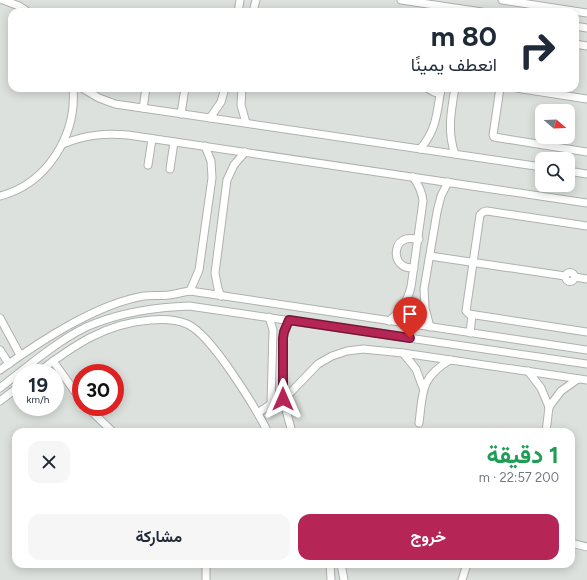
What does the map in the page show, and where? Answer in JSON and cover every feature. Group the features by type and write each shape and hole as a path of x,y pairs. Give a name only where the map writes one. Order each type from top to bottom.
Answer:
{"street":[{"path":"3,0 22,8"},
{"path":"401,0 454,8"},
{"path":"502,0 554,8"},
{"path":"0,196 23,186 39,175 52,160 63,144 69,128 73,112 73,92"},
{"path":"89,92 99,98 115,104 535,166"},
{"path":"143,108 145,92"},
{"path":"181,114 184,92"},
{"path":"210,118 221,102 224,92"},
{"path":"242,92 241,105 246,123"},
{"path":"420,149 427,142 435,124 440,92"},
{"path":"454,92 450,127 452,145 455,154"},
{"path":"499,92 493,135 494,137 587,152"},
{"path":"542,92 587,99"},
{"path":"63,144 78,138 100,134 122,134 587,203"},
{"path":"148,165 152,138"},
{"path":"170,168 174,142"},
{"path":"190,291 199,270 212,178 211,162 205,146"},
{"path":"222,296 218,289 215,273 227,180 234,165 245,152"},
{"path":"575,172 587,174"},
{"path":"389,321 404,306 409,297 414,268 423,201 422,192 413,177"},
{"path":"430,327 425,308 424,291 438,204 448,182"},
{"path":"587,226 485,211 480,215 466,311 467,314 472,315 587,332"},
{"path":"414,268 402,265 398,261 396,251 401,241 406,239 418,239"},
{"path":"430,256 566,276 567,281 570,282 574,280 575,277 587,279"},
{"path":"0,370 20,355 65,328 115,303 144,296 169,295 190,291 587,350"},
{"path":"0,388 51,349 73,334 95,323 119,316 168,307 189,306 587,364"},
{"path":"470,333 472,315"},
{"path":"269,317 273,330 271,404"},
{"path":"0,318 20,355"},
{"path":"49,364 93,335 110,328 145,320 175,320 188,324 208,341 258,413 266,428"},
{"path":"289,320 283,338 283,399 291,428"},
{"path":"456,345 461,340 460,333 458,331"},
{"path":"488,350 484,344 486,337 490,336"},
{"path":"258,413 271,404 283,399 318,364 332,356 347,351 362,349 403,353 587,380"},
{"path":"0,350 9,364"},
{"path":"403,353 416,369 423,388 419,423"},
{"path":"423,388 434,372 450,360"},
{"path":"53,361 72,387"},
{"path":"528,371 541,388 549,407 546,428"},
{"path":"549,407 561,391 578,379"},
{"path":"0,401 12,392"},
{"path":"96,416 109,428"},
{"path":"575,544 587,547"},
{"path":"206,568 206,580"},
{"path":"330,568 331,580"},
{"path":"342,568 344,580"},
{"path":"462,580 466,568"}],"route":[{"path":"283,399 282,349 284,332 289,320 410,338"}]}
